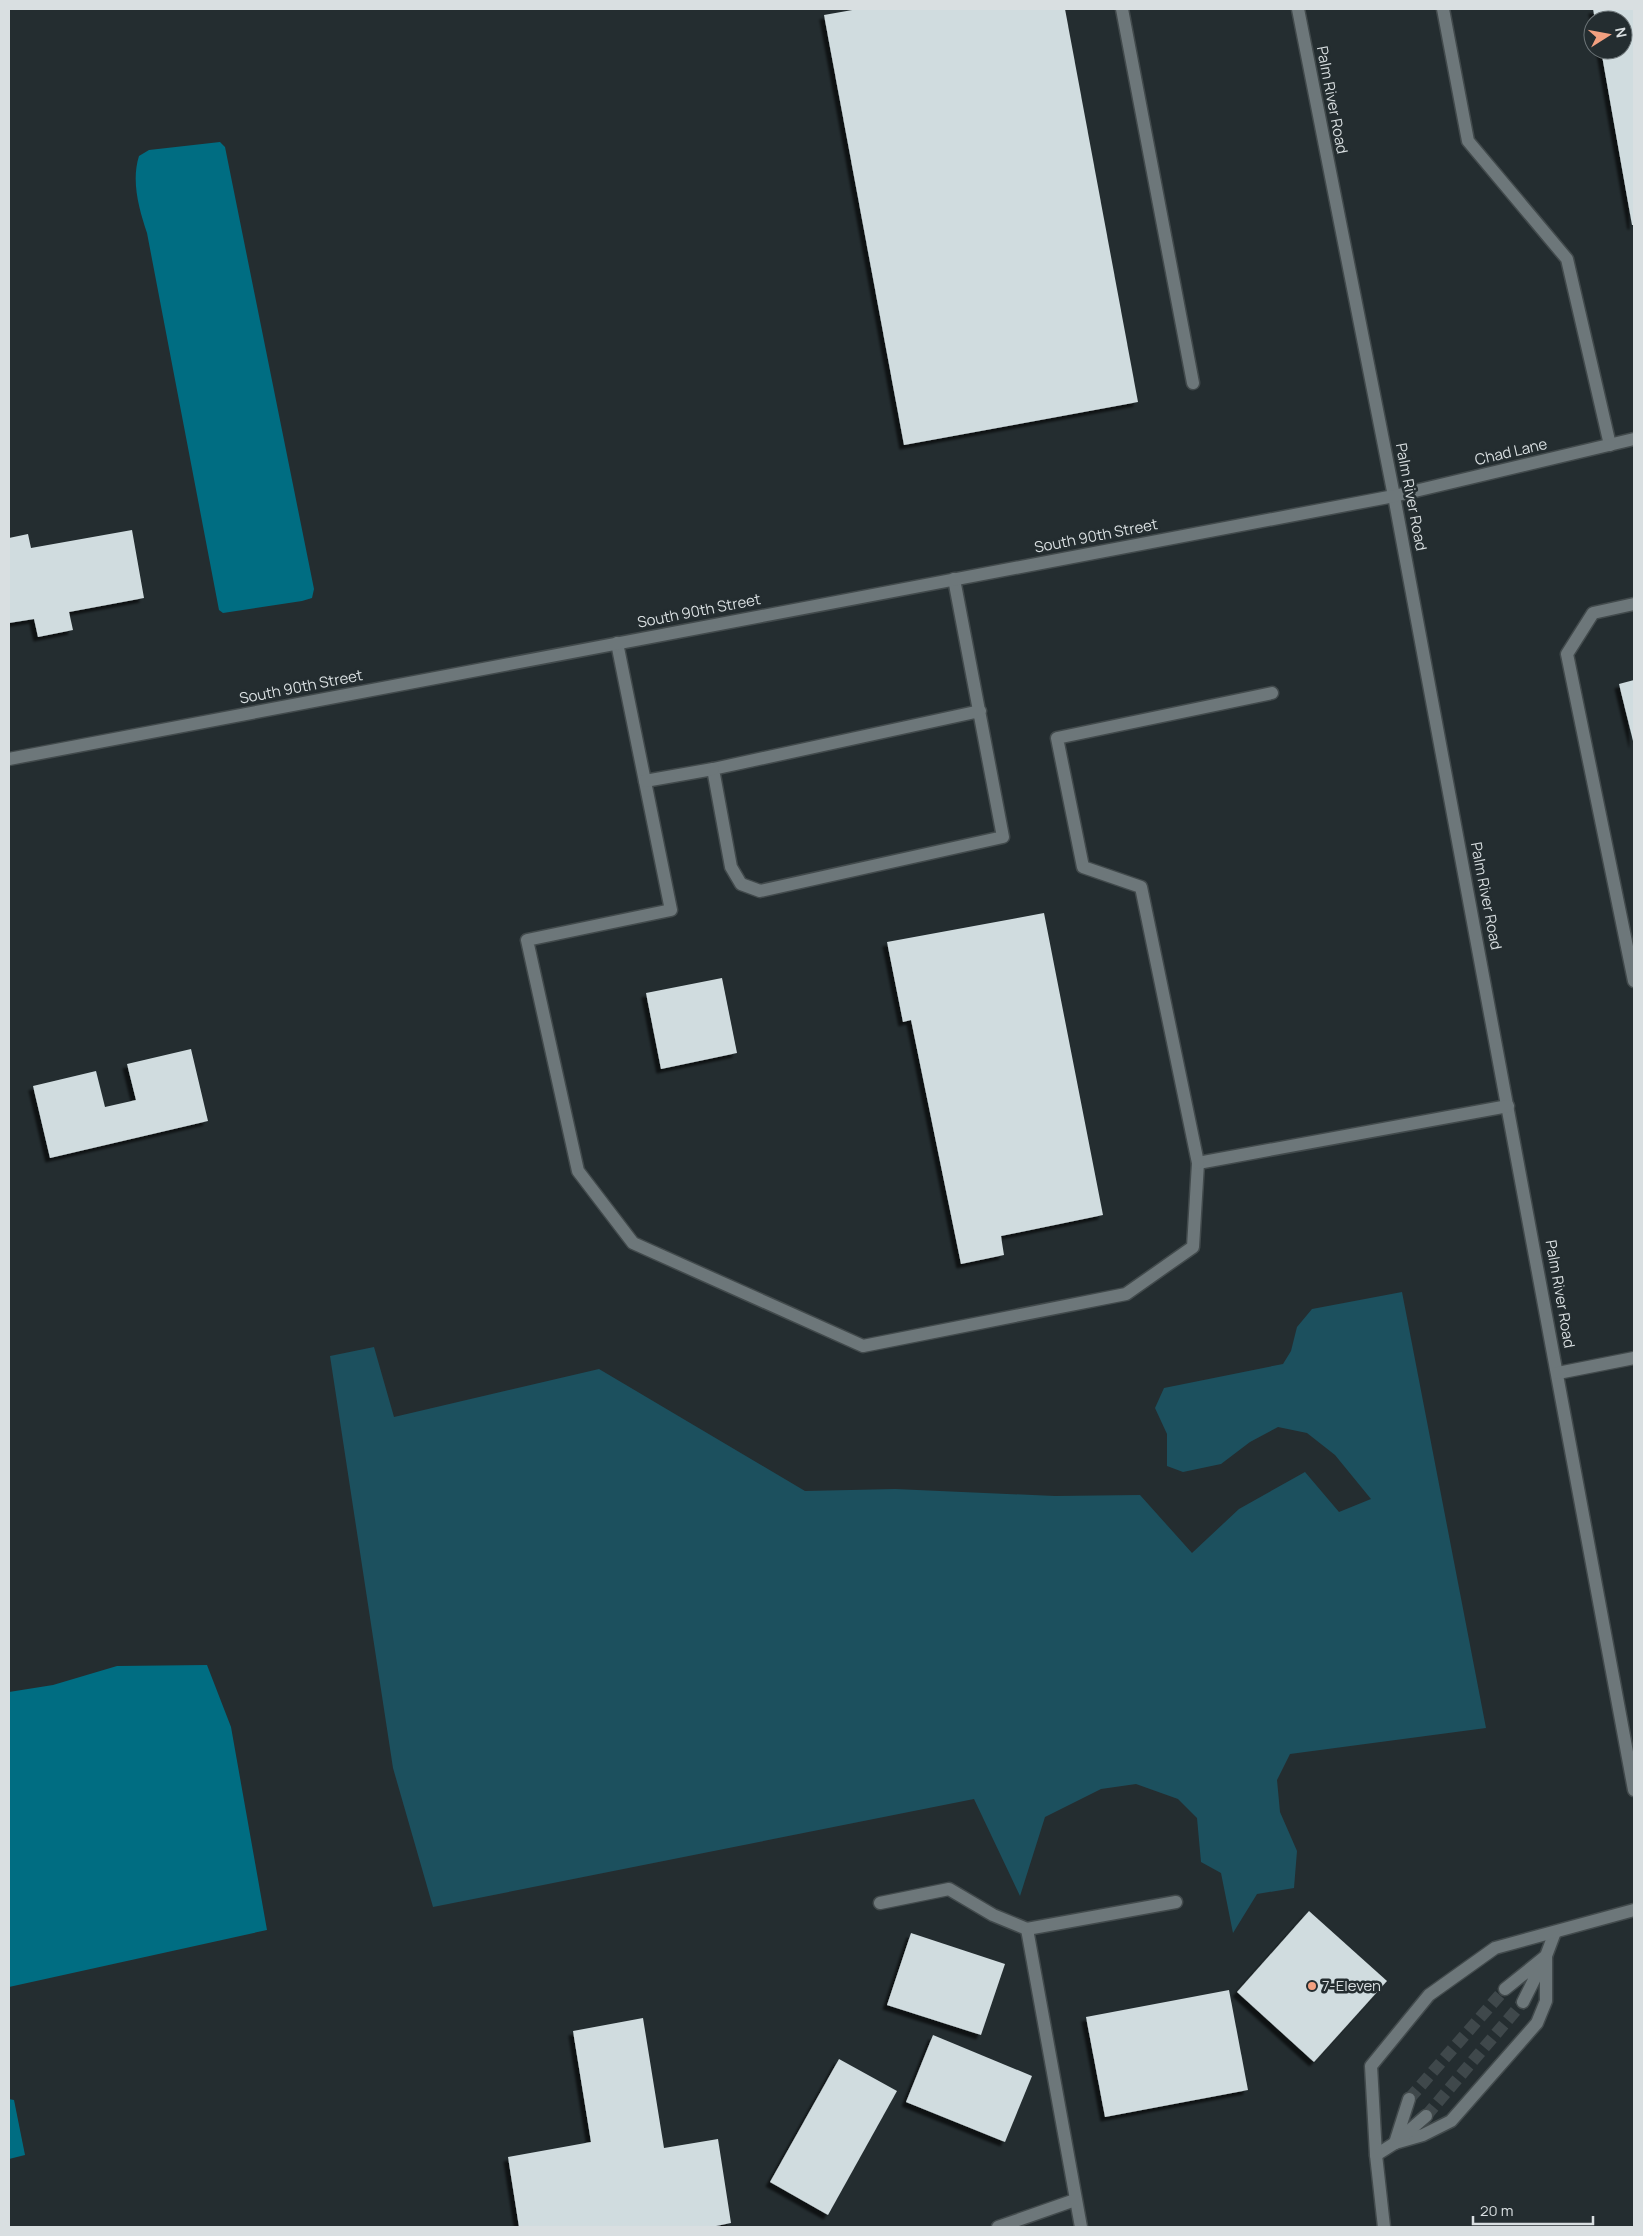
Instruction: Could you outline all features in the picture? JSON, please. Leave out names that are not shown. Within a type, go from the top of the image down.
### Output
[{"type":"street","points":[[1122,9],[1193,382]]},
{"type":"street","name":"Palm River Road","points":[[1298,9],[1394,496],[1634,1790]]},
{"type":"street","points":[[1442,9],[1468,141],[1567,259],[1610,445]]},
{"type":"street","name":"Chad Lane","points":[[1394,496],[1634,440]]},
{"type":"street","name":"South 90th Street","points":[[9,759],[1394,496]]},
{"type":"street","points":[[713,769],[731,868],[741,884],[760,891],[1003,837],[954,579]]},
{"type":"street","points":[[1634,604],[1593,613],[1567,654],[1634,981]]},
{"type":"street","points":[[617,643],[671,910],[527,940],[578,1171],[634,1242],[863,1346],[1126,1294],[1193,1247],[1198,1163],[1141,887],[1083,867],[1057,738],[1272,692]]},
{"type":"street","points":[[645,781],[713,769],[980,712]]},
{"type":"street","points":[[1198,1163],[1508,1106]]},
{"type":"street","points":[[1558,1373],[1634,1358]]},
{"type":"street","points":[[880,1902],[949,1889],[993,1916],[1027,1929],[1176,1902]]},
{"type":"street","points":[[1384,2227],[1376,2155],[1371,2066],[1429,1995],[1495,1948],[1634,1910]]},
{"type":"street","points":[[1027,1929],[1081,2227]]},
{"type":"street","points":[[1524,2002],[1546,1956],[1554,1932]]},
{"type":"street","points":[[1505,1988],[1546,1956]]},
{"type":"street","points":[[1395,2143],[1423,2135],[1451,2121],[1537,2023],[1546,2001],[1546,1956]]},
{"type":"street","points":[[1395,2143],[1409,2099]]},
{"type":"street","points":[[1376,2155],[1395,2143],[1426,2116]]},
{"type":"street","points":[[998,2227],[1075,2200]]},
{"type":"shaded area","points":[[220,142],[225,147],[314,589],[312,598],[302,601],[223,613],[219,610],[147,233],[139,205],[136,185],[139,156],[149,150]]},
{"type":"shaded area","points":[[1402,1292],[1486,1728],[1290,1754],[1277,1780],[1280,1812],[1297,1851],[1294,1888],[1257,1894],[1233,1933],[1221,1873],[1201,1862],[1197,1818],[1178,1799],[1136,1784],[1101,1789],[1045,1817],[1020,1896],[974,1799],[433,1907],[393,1768],[330,1356],[374,1347],[394,1417],[599,1369],[805,1491],[895,1489],[1055,1496],[1140,1495],[1192,1553],[1239,1509],[1305,1472],[1339,1512],[1371,1499],[1335,1455],[1307,1433],[1278,1427],[1250,1442],[1221,1464],[1183,1472],[1167,1466],[1167,1434],[1155,1408],[1164,1388],[1283,1364],[1291,1351],[1297,1327],[1312,1309]]},
{"type":"shaded area","points":[[207,1665],[231,1727],[267,1930],[9,1987],[9,1692],[53,1685],[117,1666]]},
{"type":"shaded area","points":[[9,2099],[14,2100],[25,2155],[9,2159]]},
{"type":"building","points":[[858,9],[1065,9],[1138,402],[904,445],[824,15]]},
{"type":"building","points":[[1634,9],[1634,225],[1632,225],[1603,60],[1633,60],[1633,10],[1593,10]]},
{"type":"building","points":[[132,530],[144,598],[69,612],[73,630],[38,637],[34,619],[9,623],[9,538],[28,534],[31,548]]},
{"type":"building","points":[[1634,680],[1634,745],[1619,684]]},
{"type":"building","points":[[1044,913],[1103,1215],[1001,1236],[1004,1255],[961,1264],[911,1020],[903,1022],[887,942]]},
{"type":"building","points":[[722,978],[737,1053],[661,1069],[646,993]]},
{"type":"building","points":[[191,1049],[208,1121],[50,1158],[33,1086],[96,1071],[105,1107],[136,1100],[127,1064]]},
{"type":"building","name":"7-Eleven","points":[[1309,1911],[1387,1981],[1314,2062],[1237,1992]]},
{"type":"building","points":[[911,1933],[1005,1964],[981,2035],[887,2005]]},
{"type":"building","points":[[1229,1990],[1248,2090],[1105,2117],[1086,2017]]},
{"type":"building","points":[[643,2018],[664,2148],[718,2139],[731,2223],[716,2227],[519,2227],[508,2157],[591,2142],[573,2031]]},
{"type":"building","points":[[933,2035],[1032,2076],[1005,2142],[906,2102]]},
{"type":"building","points":[[839,2059],[897,2091],[828,2215],[770,2182]]},
{"type":"tunnel","points":[[1409,2099],[1505,1989]]},
{"type":"tunnel","points":[[1426,2116],[1523,2002]]},
{"type":"place","name":"7-Eleven","points":[[1312,1986]]}]
